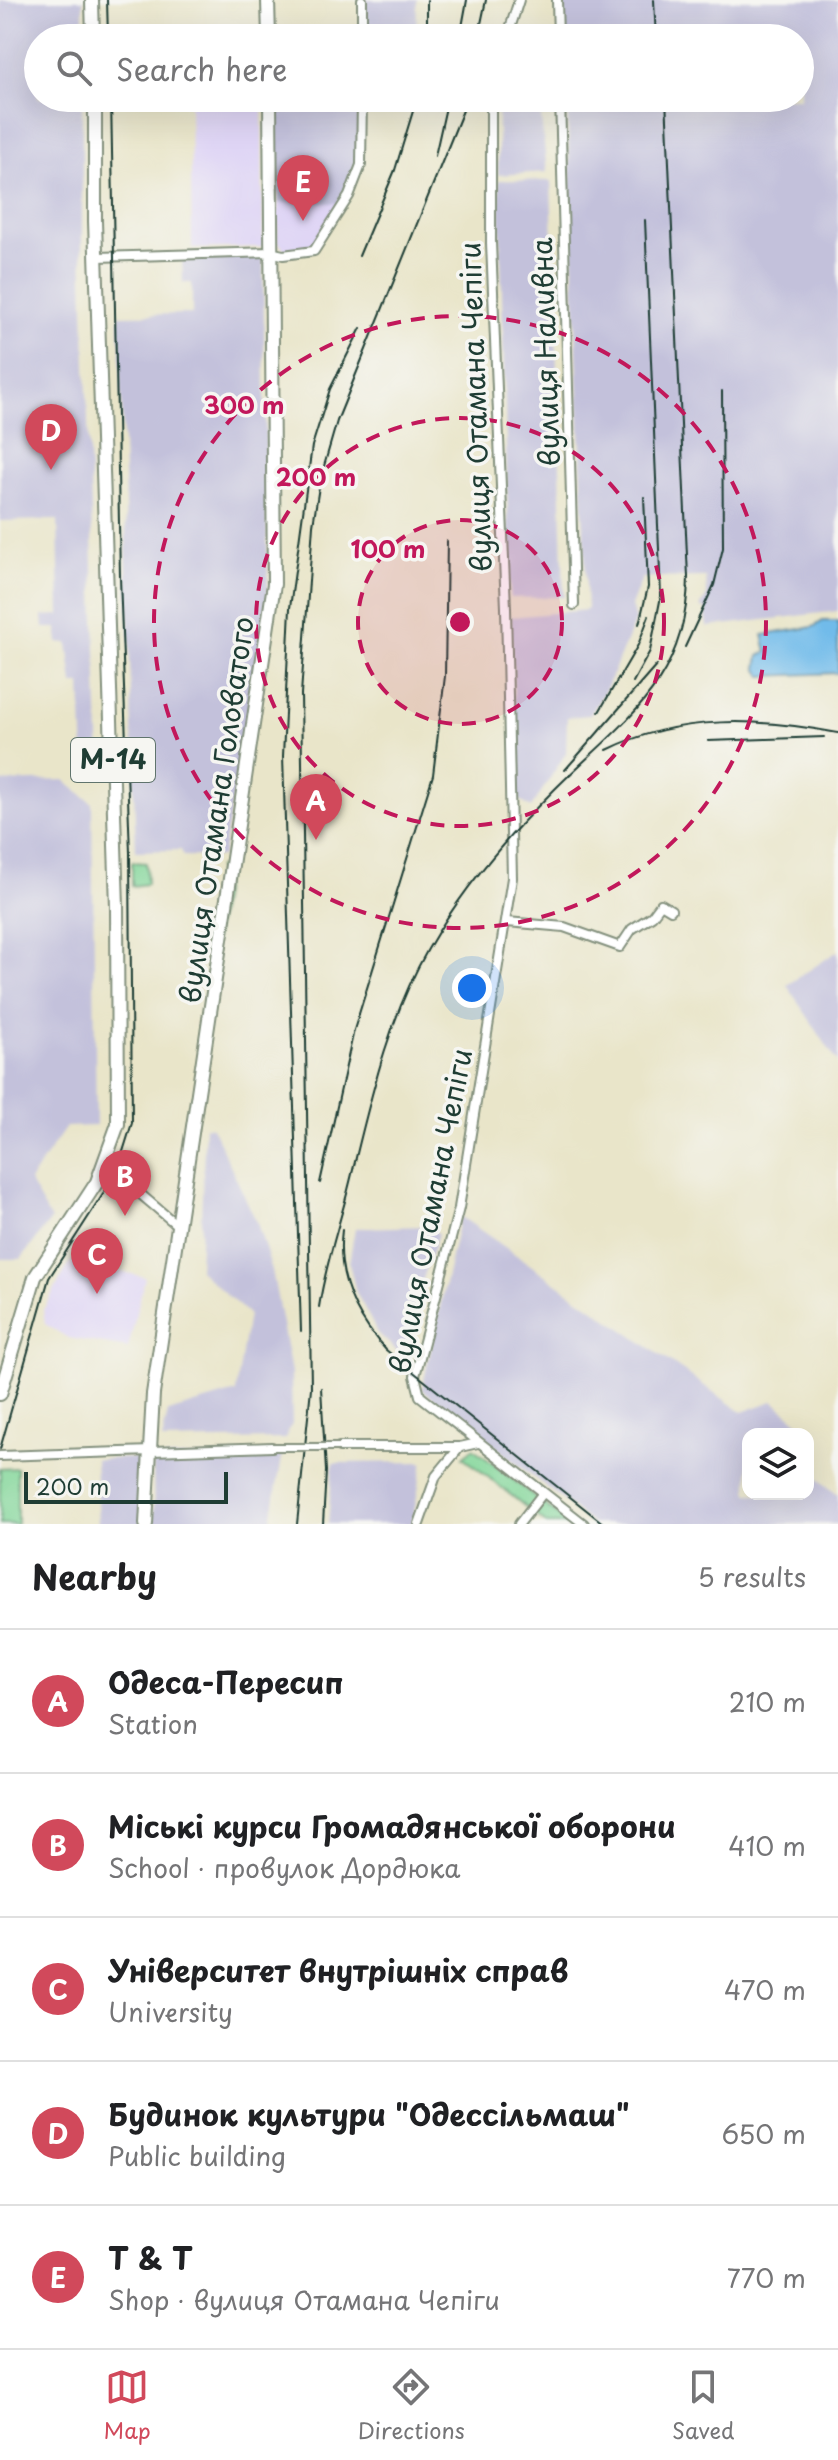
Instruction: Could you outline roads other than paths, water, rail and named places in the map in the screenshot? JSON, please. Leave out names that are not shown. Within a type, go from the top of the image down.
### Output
[{"type":"main road","points":[[92,0],[93,24]]},
{"type":"main road","points":[[268,0],[269,24]]},
{"type":"main road","name":"М-14","points":[[0,1394],[35,1277],[106,1165],[119,1109],[95,112]]},
{"type":"main road","name":"вулиця Отамана Головатого","points":[[146,1524],[147,1451],[274,584],[270,112]]},
{"type":"street","points":[[362,0],[362,24]]},
{"type":"street","points":[[511,24],[519,0]]},
{"type":"street","points":[[557,0],[558,24]]},
{"type":"street","points":[[97,257],[270,252],[283,255],[314,251],[349,196],[363,154],[362,112]]},
{"type":"street","name":"вулиця Отамана Чепіги","points":[[491,112],[491,243],[506,608],[512,878],[459,1208],[415,1376],[420,1396],[584,1524]]},
{"type":"street","name":"вулиця Наливна","points":[[560,112],[574,605]]},
{"type":"street","points":[[507,922],[564,927],[620,947],[632,929],[652,916],[661,904],[671,910]]},
{"type":"street","points":[[106,1165],[178,1226]]},
{"type":"street","points":[[0,1456],[272,1447],[460,1447],[478,1443]]},
{"type":"street","points":[[419,1524],[436,1476],[460,1447]]},
{"type":"street","points":[[519,1524],[543,1493]]},
{"type":"water","points":[[823,621],[838,621],[838,673],[762,676],[757,668],[759,656],[767,652],[763,635],[813,627]]},
{"type":"tram line","points":[[107,0],[108,24]]},
{"type":"tram line","points":[[0,1449],[49,1278],[116,1174],[132,1123],[130,853],[120,577],[111,112]]},
{"type":"railway","points":[[427,0],[427,24]]},
{"type":"railway","points":[[463,24],[467,0]]},
{"type":"railway","points":[[481,24],[486,0]]},
{"type":"railway","points":[[654,0],[655,24]]},
{"type":"railway","points":[[359,256],[395,170],[413,112]]},
{"type":"railway","points":[[435,156],[445,112]]},
{"type":"railway","points":[[297,1524],[311,1388],[301,694],[313,525],[320,480],[337,421],[462,112]]},
{"type":"railway","points":[[319,1307],[380,1067],[401,1006],[428,949],[454,907],[500,848],[645,700],[676,647],[685,615],[688,577],[667,112]]},
{"type":"railway","points":[[633,682],[650,651],[661,596],[645,220]]},
{"type":"railway","points":[[301,1331],[283,756],[290,608],[312,446],[330,389],[361,328]]},
{"type":"railway","points":[[685,647],[714,585],[723,548],[722,391]]},
{"type":"railway","points":[[639,624],[648,587],[644,497]]},
{"type":"railway","points":[[320,1183],[354,1030],[433,775],[445,676],[447,541]]},
{"type":"railway","points":[[599,712],[638,645],[649,616]]},
{"type":"railway","points":[[565,770],[657,665]]},
{"type":"railway","points":[[607,750],[663,730],[721,722],[780,724],[838,733]]},
{"type":"railway","points":[[708,741],[824,737]]},
{"type":"railway","points":[[342,1230],[342,1264],[350,1295],[365,1324],[386,1350],[604,1524]]},
{"type":"railway","points":[[321,1388],[326,1471],[323,1524]]},
{"type":"place","name":"T & T","points":[[303,221]]},
{"type":"place","name":"Будинок культури \"Одессільмаш\"","points":[[51,470]]},
{"type":"place","name":"Одеса-Пересип","points":[[316,840]]},
{"type":"place","name":"Міські курси Громадянської оборони","points":[[125,1216]]},
{"type":"place","name":"Університет внутрішніх справ","points":[[97,1294]]}]
